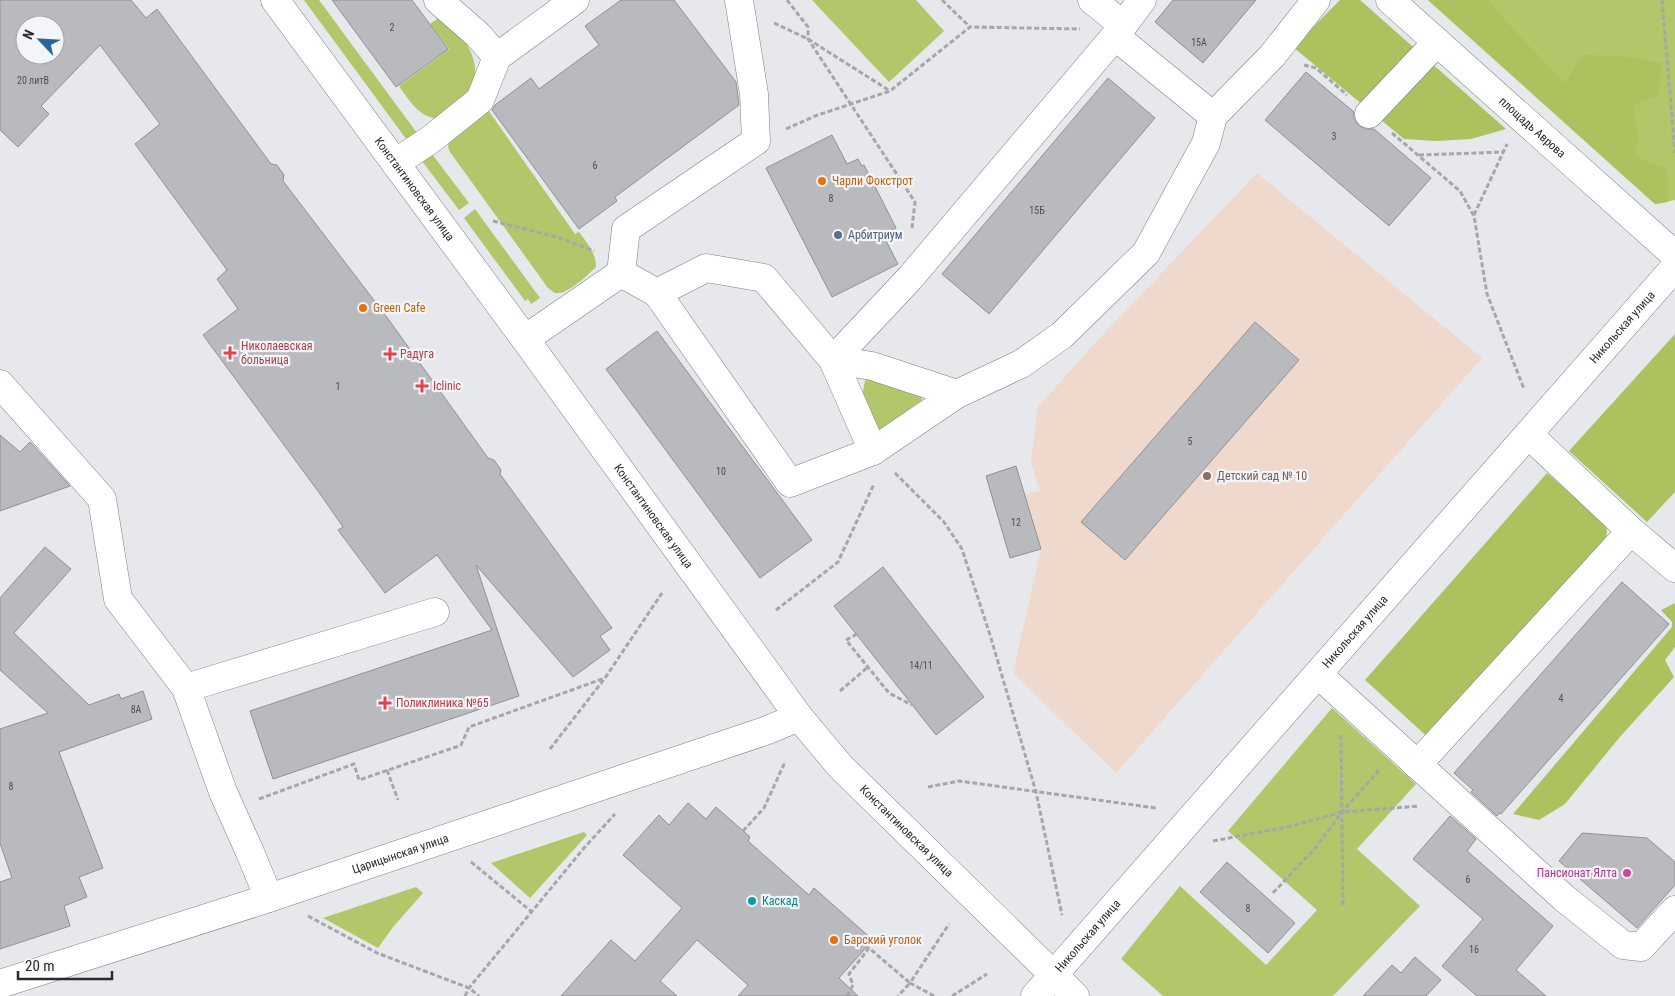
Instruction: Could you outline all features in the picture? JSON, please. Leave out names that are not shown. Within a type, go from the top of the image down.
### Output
[{"type":"street","name":"Константиновская улица","points":[[274,0],[525,339],[799,717],[840,766],[1075,996]]},
{"type":"street","points":[[438,0],[478,36],[497,57]]},
{"type":"street","points":[[395,163],[430,140],[480,100],[497,57],[574,0]]},
{"type":"street","points":[[1092,0],[1119,31],[1213,116]]},
{"type":"street","points":[[833,360],[910,278],[1119,31],[1142,0]]},
{"type":"street","points":[[621,273],[657,292],[790,483],[873,451],[957,394],[1021,364],[1062,335],[1146,253],[1206,143],[1213,116],[1272,56],[1316,0]]},
{"type":"street","name":"площадь Аврова","points":[[1390,0],[1675,255]]},
{"type":"street","points":[[525,339],[621,273],[626,229],[756,141],[754,94],[740,1]]},
{"type":"street","points":[[1369,114],[1436,42]]},
{"type":"street","name":"Никольская улица","points":[[1035,996],[1319,675],[1675,267]]},
{"type":"street","points":[[657,292],[706,268],[764,278],[833,360],[873,451]]},
{"type":"street","points":[[833,360],[872,366],[957,394]]},
{"type":"street","points":[[0,384],[102,499],[118,599],[186,688],[231,810],[269,898]]},
{"type":"street","points":[[1528,435],[1631,531],[1675,568]]},
{"type":"street","points":[[1408,757],[1631,531]]},
{"type":"street","points":[[186,688],[435,612]]},
{"type":"street","points":[[1319,675],[1564,898],[1623,946],[1642,947],[1675,910]]},
{"type":"street","name":"Царицынская улица","points":[[0,984],[269,898],[765,732],[799,717]]},
{"type":"path","points":[[787,0],[808,27],[808,39],[915,202],[912,231]]},
{"type":"path","points":[[942,0],[970,27]]},
{"type":"path","points":[[1662,0],[1675,153]]},
{"type":"path","points":[[740,1],[761,17],[808,39],[890,91]]},
{"type":"path","points":[[756,141],[815,116],[890,91],[970,27],[1119,31]]},
{"type":"path","points":[[1474,216],[1520,116]]},
{"type":"path","points":[[1418,155],[1504,152]]},
{"type":"path","points":[[1426,162],[1460,191],[1474,216],[1487,294],[1524,389]]},
{"type":"path","points":[[493,221],[526,228],[592,249],[621,273]]},
{"type":"path","points":[[776,610],[838,562],[880,470],[873,451]]},
{"type":"path","points":[[873,451],[944,522],[962,549],[992,638],[1036,792],[1062,915]]},
{"type":"path","points":[[550,749],[605,678],[662,593]]},
{"type":"path","points":[[857,634],[846,640],[889,693],[912,705]]},
{"type":"path","points":[[840,691],[868,667]]},
{"type":"path","points":[[231,810],[354,764],[359,780],[461,745],[469,727],[605,678]]},
{"type":"path","points":[[1341,694],[1343,907]]},
{"type":"path","points":[[1273,893],[1316,847],[1342,812],[1408,757]]},
{"type":"path","points":[[743,831],[764,808],[785,762]]},
{"type":"path","points":[[387,770],[398,800]]},
{"type":"path","points":[[928,787],[960,781],[1156,808]]},
{"type":"path","points":[[1213,841],[1287,827],[1342,812],[1460,804]]},
{"type":"path","points":[[465,996],[469,988],[584,848],[617,812]]},
{"type":"path","points":[[472,862],[532,912]]},
{"type":"path","points":[[307,916],[376,953],[469,988],[479,996]]},
{"type":"path","points":[[898,996],[910,983],[948,924]]},
{"type":"path","points":[[847,996],[853,985],[848,974],[868,948],[910,983],[934,996]]},
{"type":"path","points":[[952,996],[987,974]]},
{"type":"shaded area","name":"Детский сад № 10","points":[[1257,173],[1482,358],[1116,773],[1013,673],[1041,549],[1025,495],[1040,491],[1031,462],[1038,407],[1094,344]]},
{"type":"green space","points":[[304,0],[319,0],[417,133],[407,140]]},
{"type":"green space","points":[[812,0],[916,0],[944,31],[889,82]]},
{"type":"green space","points":[[1340,0],[1360,0],[1506,129],[1471,139],[1436,141],[1404,139],[1293,47]]},
{"type":"green space","points":[[1428,0],[1675,0],[1675,200],[1655,204]]},
{"type":"green space","points":[[1428,0],[1489,0],[1497,12],[1565,83],[1582,55],[1622,56],[1661,63],[1659,95],[1633,105],[1638,138],[1634,156],[1667,169],[1668,202],[1655,204]]},
{"type":"green space","points":[[441,16],[451,19],[468,45],[475,64],[475,74],[468,94],[437,119],[424,115],[419,111],[399,86],[449,49],[430,24]]},
{"type":"green space","points":[[488,110],[575,234],[579,232],[593,253],[596,267],[577,284],[565,291],[555,293],[548,288],[450,152],[449,142]]},
{"type":"green space","points":[[432,154],[469,203],[459,210],[422,161]]},
{"type":"green space","points":[[475,209],[540,298],[531,304],[528,299],[525,301],[464,218]]},
{"type":"green space","points":[[1675,334],[1675,492],[1647,522],[1569,451]]},
{"type":"green space","points":[[868,379],[921,395],[922,400],[879,430],[862,397],[865,381]]},
{"type":"green space","points":[[1547,473],[1607,525],[1606,546],[1432,741],[1365,680]]},
{"type":"green space","points":[[1675,603],[1675,647],[1665,660],[1674,677],[1619,738],[1565,804],[1539,820],[1513,814],[1672,627],[1672,622],[1661,610]]},
{"type":"green space","points":[[1332,708],[1416,784],[1357,849],[1420,906],[1333,996],[1163,996],[1121,959],[1180,886],[1266,965],[1317,910],[1228,831]]},
{"type":"green space","points":[[584,832],[587,835],[530,898],[491,863]]},
{"type":"green space","points":[[416,887],[423,893],[393,927],[378,948],[323,918]]},
{"type":"building","points":[[0,0],[131,0],[146,18],[157,9],[271,164],[277,165],[284,175],[283,181],[386,316],[488,458],[494,460],[501,470],[500,474],[612,628],[600,636],[610,650],[573,677],[476,565],[519,696],[273,779],[250,711],[492,630],[437,555],[385,593],[338,530],[343,527],[323,498],[203,335],[238,309],[217,279],[227,270],[135,144],[160,124],[100,45],[41,106],[49,114],[18,147],[0,130]]},
{"type":"building","points":[[332,0],[412,0],[448,49],[396,87]]},
{"type":"building","points":[[621,0],[674,0],[736,82],[739,105],[615,197],[617,201],[579,229],[492,110],[495,105],[531,78],[539,89],[599,45],[585,26]]},
{"type":"building","points":[[1173,0],[1256,0],[1203,63],[1155,22]]},
{"type":"building","points":[[1306,72],[1354,112],[1354,119],[1359,126],[1366,129],[1374,129],[1431,178],[1389,226],[1265,120]]},
{"type":"building","points":[[1108,78],[1155,118],[989,314],[942,274]]},
{"type":"building","points":[[832,135],[847,164],[858,159],[862,166],[864,165],[896,228],[883,235],[898,264],[832,297],[766,168]]},
{"type":"building","points":[[1255,322],[1299,360],[1125,560],[1081,522]]},
{"type":"building","points":[[657,331],[812,540],[760,578],[606,369]]},
{"type":"building","points":[[0,435],[20,452],[30,442],[70,486],[0,511]]},
{"type":"building","points":[[1016,466],[1041,549],[1010,558],[986,476]]},
{"type":"building","points":[[45,547],[71,569],[14,633],[89,705],[119,694],[121,699],[143,691],[152,719],[59,752],[103,868],[79,877],[87,897],[64,906],[70,926],[0,949],[0,882],[12,878],[0,843],[0,729],[48,713],[0,670],[0,598]]},
{"type":"building","points":[[883,567],[984,697],[936,735],[834,606]]},
{"type":"building","points":[[1622,582],[1669,624],[1501,814],[1499,813],[1497,816],[1454,773]]},
{"type":"building","name":"Каскад","points":[[688,803],[706,819],[716,807],[750,837],[748,841],[809,895],[814,888],[873,940],[839,978],[858,996],[738,996],[748,985],[697,940],[660,981],[677,996],[561,996],[611,940],[635,961],[682,908],[623,855],[659,815],[669,825]]},
{"type":"building","points":[[1450,816],[1476,839],[1467,851],[1553,926],[1516,970],[1546,996],[1477,996],[1442,966],[1483,919],[1413,859]]},
{"type":"building","points":[[1582,833],[1647,838],[1675,862],[1675,885],[1637,928],[1559,861]]},
{"type":"building","points":[[1227,862],[1295,923],[1268,953],[1200,892]]},
{"type":"building","points":[[1415,957],[1441,980],[1426,996],[1363,996],[1392,965],[1401,973]]},
{"type":"place","name":"Чарли Фокстрот","points":[[822,181]]},
{"type":"place","name":"Арбитриум","points":[[838,235]]},
{"type":"place","name":"Green Cafe","points":[[363,308]]},
{"type":"place","name":"Николаевская больница","points":[[230,353]]},
{"type":"place","name":"Радуга","points":[[390,354]]},
{"type":"place","name":"Iclinic","points":[[422,386]]},
{"type":"place","name":"Детский сад № 10","points":[[1207,476]]},
{"type":"place","name":"Поликлиника №65","points":[[385,703]]},
{"type":"place","name":"Пансионат Ялта","points":[[1627,873]]},
{"type":"place","name":"Каскад","points":[[752,901]]},
{"type":"place","name":"Барский уголок","points":[[834,940]]}]
